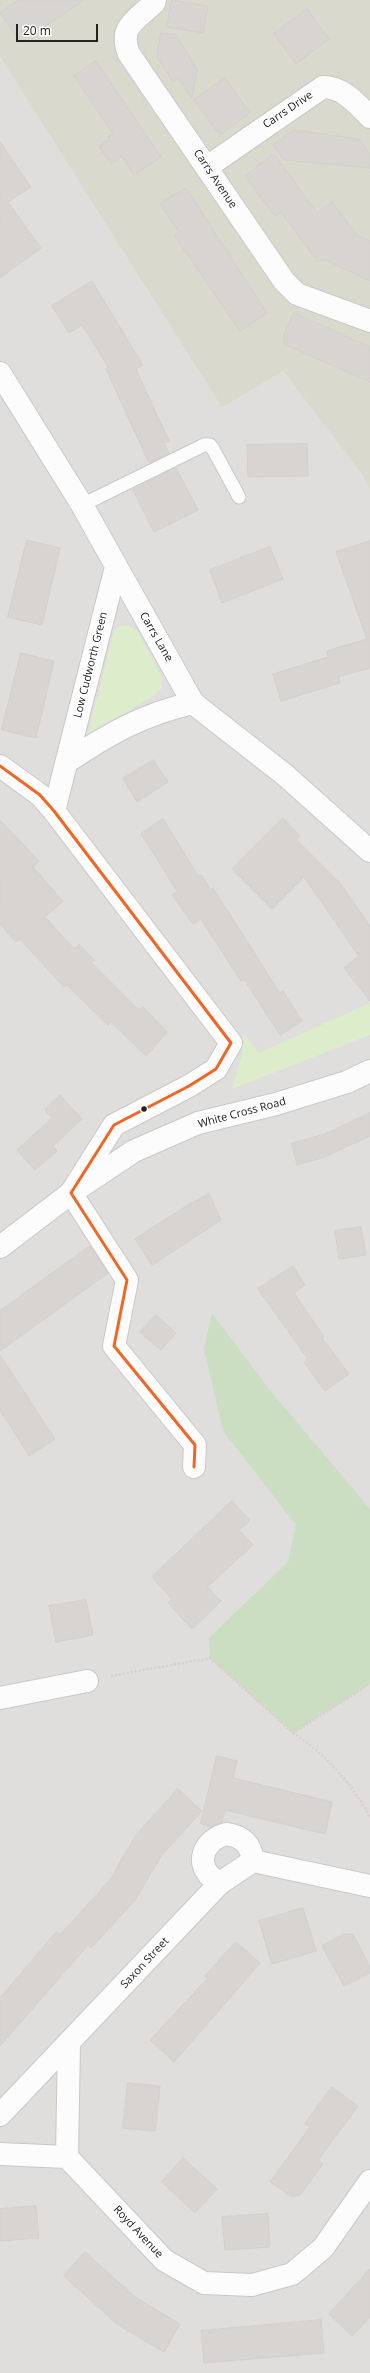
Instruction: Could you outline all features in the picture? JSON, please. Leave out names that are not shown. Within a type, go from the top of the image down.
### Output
[{"type":"street","name":"Carrs Avenue","points":[[155,0],[154,3],[127,29],[124,43],[129,54],[284,281],[297,294],[370,321]]},
{"type":"street","name":"Carrs Drive","points":[[207,167],[323,87],[333,87],[342,91],[370,117]]},
{"type":"street","name":"Carrs Lane","points":[[0,373],[82,505],[193,703],[285,775],[370,851]]},
{"type":"street","name":"Low Cudworth Green","points":[[54,811],[116,567]]},
{"type":"street","points":[[67,762],[92,744],[132,723],[163,710],[193,703]]},
{"type":"street","points":[[0,766],[40,795],[54,811],[231,1043],[216,1069],[189,1086],[114,1125],[71,1193],[127,1280],[114,1346],[196,1445],[194,1467]]},
{"type":"street","name":"White Cross Road","points":[[0,1247],[71,1193],[134,1151],[198,1123],[276,1104],[347,1082],[370,1070]]},
{"type":"street","points":[[0,1698],[87,1680]]},
{"type":"street","points":[[220,1883],[212,1879],[203,1865],[205,1848],[211,1841],[226,1834],[242,1839],[252,1852],[253,1861],[370,1886]]},
{"type":"street","name":"Saxon Street","points":[[0,2115],[220,1883],[253,1861]]},
{"type":"street","points":[[0,2154],[67,2157],[70,2042]]},
{"type":"street","name":"Royd Avenue","points":[[67,2157],[164,2260],[204,2283],[252,2285],[292,2274],[323,2248],[370,2181]]},
{"type":"lane","points":[[82,505],[204,445],[210,445],[213,449],[239,497]]},
{"type":"path","points":[[87,1680],[210,1658],[293,1732],[319,1752],[361,1800],[370,1818]]},
{"type":"path","points":[[293,1732],[370,1684]]},
{"type":"shaded area","points":[[0,0],[370,0],[370,490],[363,476],[283,371],[222,408],[0,57]]},
{"type":"shaded area","points":[[0,57],[222,408],[283,371],[363,476],[370,490],[370,2373],[0,2373]]},
{"type":"green space","points":[[123,625],[130,626],[137,630],[162,677],[162,688],[156,694],[87,737],[112,638],[115,629]]},
{"type":"green space","points":[[370,1003],[370,1035],[232,1089],[242,1054],[243,1033],[259,1053]]},
{"type":"green space","points":[[212,1313],[269,1389],[370,1509],[370,1684],[293,1733],[210,1658],[209,1638],[288,1562],[296,1525],[223,1431],[204,1349]]},
{"type":"building","points":[[19,0],[84,0],[21,43],[0,13]]},
{"type":"building","points":[[172,0],[208,6],[203,33],[167,27]]},
{"type":"building","points":[[307,9],[329,39],[296,64],[274,34]]},
{"type":"building","points":[[161,33],[176,35],[197,69],[192,98],[178,78],[173,82],[157,57]]},
{"type":"building","points":[[96,61],[161,157],[134,175],[122,156],[111,164],[99,146],[110,139],[108,137],[113,134],[74,76]]},
{"type":"building","points":[[225,78],[250,113],[220,135],[194,100]]},
{"type":"building","points":[[294,130],[359,139],[370,154],[370,168],[284,160],[273,145]]},
{"type":"building","points":[[0,142],[31,187],[8,202],[41,248],[0,278]]},
{"type":"building","points":[[274,154],[317,213],[332,202],[356,234],[370,241],[370,281],[323,259],[318,262],[281,212],[275,216],[245,176]]},
{"type":"building","points":[[186,188],[267,313],[240,331],[174,235],[179,232],[160,204]]},
{"type":"building","points":[[92,281],[143,365],[136,369],[169,441],[164,443],[169,453],[149,463],[106,369],[108,367],[82,325],[69,333],[52,306]]},
{"type":"building","points":[[294,313],[370,347],[370,382],[284,344],[284,335]]},
{"type":"building","points":[[307,444],[308,476],[248,477],[247,445]]},
{"type":"building","points":[[176,468],[198,510],[154,532],[133,490]]},
{"type":"building","points":[[27,540],[60,548],[42,625],[8,617]]},
{"type":"building","points":[[370,541],[370,668],[338,677],[340,683],[281,701],[273,674],[328,657],[327,651],[367,639],[336,552]]},
{"type":"building","points":[[270,547],[283,579],[222,603],[210,570]]},
{"type":"building","points":[[21,653],[54,661],[36,738],[2,730]]},
{"type":"building","points":[[153,760],[168,782],[137,802],[123,779]]},
{"type":"building","points":[[283,818],[300,836],[296,839],[341,884],[370,926],[370,1001],[344,968],[359,956],[304,877],[272,909],[232,869]]},
{"type":"building","points":[[163,819],[199,877],[201,875],[211,890],[213,888],[280,993],[283,991],[302,1021],[280,1035],[244,979],[241,981],[201,919],[193,924],[172,895],[177,891],[141,834]]},
{"type":"building","points":[[0,820],[39,861],[33,867],[63,901],[45,917],[74,949],[79,944],[94,960],[91,962],[139,1010],[143,1007],[167,1032],[146,1056],[111,1022],[108,1025],[67,985],[64,987],[20,939],[16,942],[0,924]]},
{"type":"building","points":[[60,1095],[82,1119],[53,1146],[57,1151],[35,1170],[17,1150],[52,1118],[45,1110]]},
{"type":"building","points":[[370,1113],[370,1136],[322,1158],[297,1165],[292,1143],[325,1134]]},
{"type":"building","points":[[209,1194],[221,1220],[152,1265],[135,1239],[191,1203]]},
{"type":"building","points":[[361,1227],[366,1255],[339,1259],[335,1231]]},
{"type":"building","points":[[90,1246],[108,1273],[0,1351],[0,1311]]},
{"type":"building","points":[[293,1266],[305,1285],[294,1293],[324,1337],[322,1338],[349,1374],[325,1391],[304,1362],[308,1359],[258,1289]]},
{"type":"building","points":[[156,1315],[176,1333],[161,1350],[140,1332]]},
{"type":"building","points":[[0,1355],[55,1439],[29,1456],[0,1410]]},
{"type":"building","points":[[232,1501],[250,1521],[239,1530],[253,1545],[207,1587],[221,1601],[192,1629],[168,1603],[172,1599],[152,1577]]},
{"type":"building","points":[[86,1600],[93,1635],[56,1642],[49,1606]]},
{"type":"building","points":[[217,1756],[237,1761],[233,1778],[332,1802],[325,1834],[225,1810],[222,1822],[211,1827],[201,1824]]},
{"type":"building","points":[[178,1789],[202,1811],[161,1856],[135,1900],[91,1948],[88,1945],[0,2046],[0,1998],[56,1932],[60,1935],[110,1880],[136,1835]]},
{"type":"building","points":[[303,1908],[316,1951],[272,1964],[259,1921]]},
{"type":"building","points":[[344,1934],[353,1934],[370,1967],[370,1973],[344,1986],[322,1946]]},
{"type":"building","points":[[236,1942],[260,1963],[174,2062],[150,2040],[208,1978],[205,1976]]},
{"type":"building","points":[[128,2083],[160,2086],[155,2131],[123,2128]]},
{"type":"building","points":[[332,2087],[358,2106],[318,2160],[323,2164],[299,2196],[290,2196],[270,2182],[310,2127],[305,2124]]},
{"type":"building","points":[[183,2158],[217,2189],[195,2213],[162,2182]]},
{"type":"building","points":[[36,2206],[39,2238],[0,2241],[0,2209]]},
{"type":"building","points":[[268,2214],[270,2247],[225,2250],[222,2217]]},
{"type":"building","points":[[85,2252],[135,2297],[180,2324],[164,2352],[117,2324],[64,2276]]},
{"type":"building","points":[[370,2269],[370,2317],[352,2336],[329,2314]]},
{"type":"building","points":[[321,2320],[324,2353],[204,2363],[201,2331]]},
{"type":"transit line","points":[[0,766],[40,795],[54,811],[231,1043],[216,1069],[189,1086],[114,1125],[71,1193],[127,1280],[114,1346],[195,1445],[194,1467]]}]
